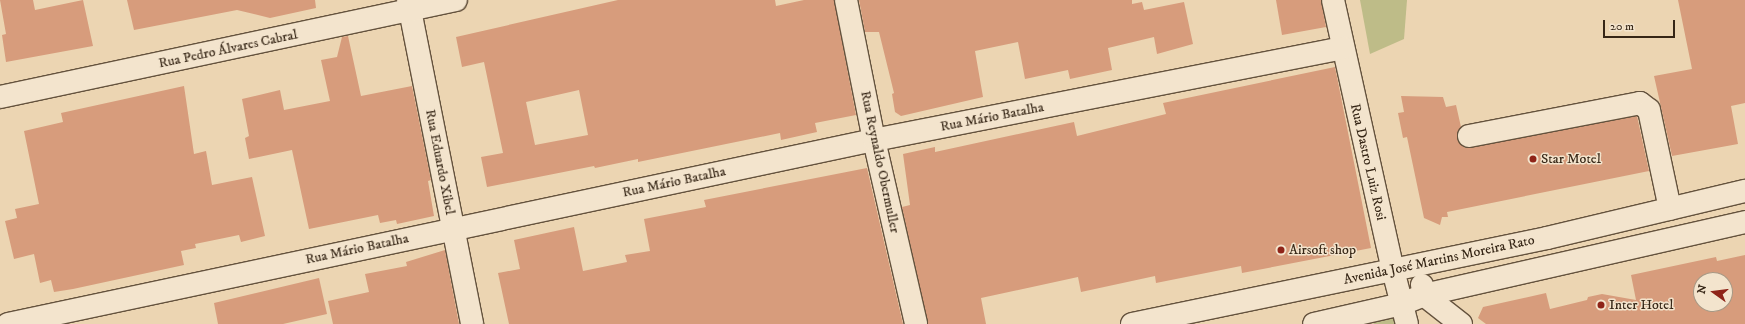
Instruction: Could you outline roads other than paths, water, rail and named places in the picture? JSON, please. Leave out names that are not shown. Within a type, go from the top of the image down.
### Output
[{"type":"street","name":"Rua Pedro Álvares Cabral","points":[[0,97],[409,5],[456,0]]},
{"type":"street","name":"Rua Reynaldo Obermuller","points":[[846,0],[874,140],[916,324]]},
{"type":"street","name":"Rua Dastro Luiz Rosi","points":[[1333,0],[1392,270],[1405,314]]},
{"type":"street","name":"Rua Eduardo Xibel","points":[[409,5],[472,324]]},
{"type":"street","name":"Rua Mário Batalha","points":[[8,324],[874,140],[1343,48]]},
{"type":"street","points":[[1469,136],[1640,103],[1649,110],[1670,209]]},
{"type":"street","name":"Avenida José Martins Moreira Rato","points":[[1132,324],[1392,270],[1745,191]]},
{"type":"street","name":"Avenida José Martins Moreira Rato","points":[[1314,324],[1405,314],[1424,295],[1745,222]]},
{"type":"street","points":[[1447,258],[1428,271],[1422,284],[1424,295],[1461,324]]},
{"type":"place","name":"Star Motel","points":[[1533,159]]},
{"type":"place","name":"Airsoft shop","points":[[1281,250]]},
{"type":"place","name":"Inter Hotel","points":[[1601,305]]}]
